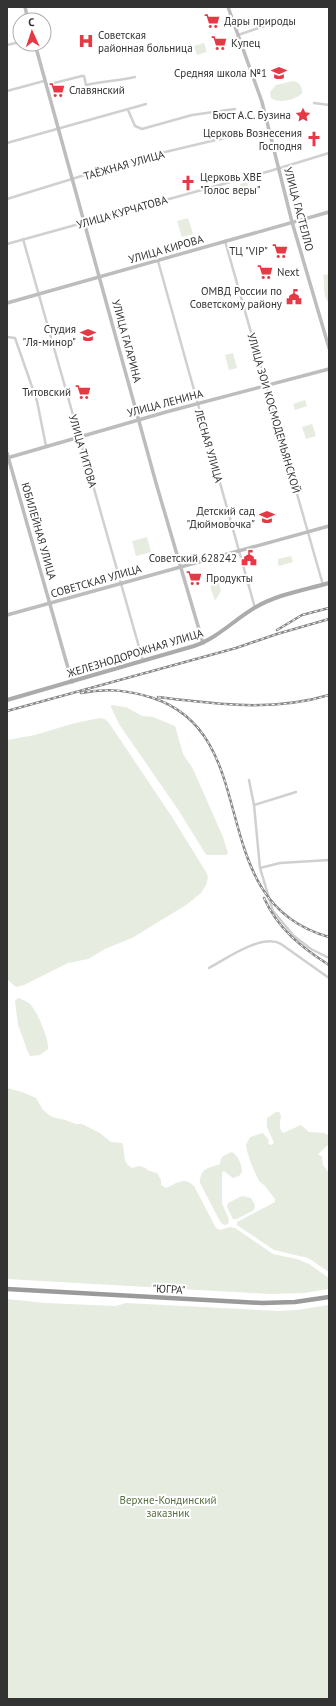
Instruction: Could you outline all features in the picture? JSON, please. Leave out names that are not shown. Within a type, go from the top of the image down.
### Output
[{"type":"highway","name":"\"ЮГРА\"","points":[[7,1289],[262,1303],[295,1302],[329,1297]]},
{"type":"main road","name":"ЖЕЛЕЗНОДОРОЖНАЯ УЛИЦА","points":[[7,700],[143,662],[203,643],[222,632],[255,608],[276,598],[329,583]]},
{"type":"street","name":"УЛИЦА ГАСТЕЛЛО","points":[[228,7],[264,107],[292,222],[329,348]]},
{"type":"street","points":[[238,35],[288,18]]},
{"type":"street","name":"УЛИЦА ГАГАРИНА","points":[[37,52],[57,129],[203,643]]},
{"type":"street","points":[[7,91],[82,76],[84,76],[86,85],[104,81],[114,82],[135,77]]},
{"type":"street","points":[[314,103],[329,105]]},
{"type":"street","points":[[7,143],[146,104]]},
{"type":"street","points":[[128,110],[135,126],[142,129],[186,116],[235,109]]},
{"type":"street","name":"ТАЁЖНАЯ УЛИЦА","points":[[7,199],[140,158],[241,134]]},
{"type":"street","name":"УЛИЦА КУРЧАТОВА","points":[[7,244],[278,169],[329,153]]},
{"type":"street","name":"УЛИЦА КИРОВА","points":[[7,303],[329,212]]},
{"type":"street","name":"УЛИЦА ТИТОВА","points":[[23,239],[143,662]]},
{"type":"street","name":"УЛИЦА ЗОИ КОСМОДЕМЬЯНСКОЙ","points":[[225,241],[323,585]]},
{"type":"street","name":"ЛЕСНАЯ УЛИЦА","points":[[158,260],[255,608]]},
{"type":"street","points":[[7,337],[13,337],[17,345],[37,401],[46,446]]},
{"type":"street","name":"УЛИЦА ЛЕНИНА","points":[[7,456],[329,369]]},
{"type":"street","name":"ЮБИЛЕЙНАЯ УЛИЦА","points":[[7,456],[72,682]]},
{"type":"street","name":"СОВЕТСКАЯ УЛИЦА","points":[[7,616],[180,566],[329,526]]},
{"type":"street","points":[[249,780],[254,805],[260,868],[272,908],[294,936],[304,944],[329,958]]},
{"type":"street","points":[[254,805],[296,792]]},
{"type":"street","points":[[260,868],[280,863],[329,860]]},
{"type":"street","points":[[210,968],[249,947],[260,943],[276,942],[329,978]]},
{"type":"green space","points":[[204,43],[207,52],[197,55],[194,46]]},
{"type":"green space","points":[[293,81],[297,82],[301,87],[302,93],[296,98],[278,101],[271,98],[270,92],[276,85]]},
{"type":"green space","points":[[247,182],[251,195],[244,197],[240,184]]},
{"type":"green space","points":[[188,218],[193,234],[182,237],[177,221]]},
{"type":"green space","points":[[329,274],[329,303],[324,293],[323,275]]},
{"type":"green space","points":[[233,353],[237,368],[229,370],[225,355]]},
{"type":"green space","points":[[305,400],[307,406],[295,410],[293,404]]},
{"type":"green space","points":[[312,424],[316,436],[306,439],[302,427]]},
{"type":"green space","points":[[147,537],[151,552],[136,556],[132,541]]},
{"type":"green space","points":[[291,556],[293,562],[278,565],[278,559]]},
{"type":"green space","points":[[219,583],[221,591],[215,601],[210,586]]},
{"type":"green space","points":[[111,705],[126,707],[142,716],[153,717],[175,726],[183,754],[193,769],[223,837],[228,853],[226,855],[207,855],[205,853],[179,811],[119,724]]},
{"type":"green space","points":[[100,718],[105,719],[109,723],[172,817],[206,872],[208,877],[206,885],[201,893],[186,905],[132,938],[105,949],[88,959],[68,963],[24,985],[16,987],[7,979],[7,740],[35,735],[75,723]]},
{"type":"green space","points":[[18,998],[30,1004],[42,1025],[47,1039],[48,1049],[40,1055],[30,1056],[28,1052],[18,1025],[15,1001]]},
{"type":"green space","points":[[7,1088],[36,1098],[43,1110],[52,1117],[76,1124],[82,1124],[100,1133],[111,1142],[122,1143],[126,1163],[132,1168],[139,1166],[157,1173],[161,1180],[161,1185],[166,1188],[181,1181],[191,1183],[216,1228],[220,1230],[230,1227],[235,1228],[273,1254],[297,1259],[309,1264],[329,1278],[329,1289],[304,1293],[270,1294],[7,1279]]},
{"type":"green space","points":[[276,1112],[279,1112],[281,1116],[280,1127],[283,1133],[301,1125],[309,1132],[325,1133],[329,1136],[329,1144],[318,1154],[322,1157],[323,1165],[329,1173],[329,1272],[308,1258],[274,1250],[237,1225],[237,1222],[275,1202],[275,1199],[259,1181],[252,1166],[246,1145],[250,1137],[263,1133],[269,1140],[268,1144],[271,1145],[274,1143],[267,1127],[267,1118]]},
{"type":"green space","points":[[232,1152],[239,1160],[242,1172],[239,1176],[233,1178],[224,1171],[222,1172],[222,1203],[229,1220],[228,1224],[225,1225],[221,1223],[200,1183],[200,1178],[206,1169],[220,1164],[222,1157]]},
{"type":"green space","points":[[242,1196],[251,1198],[255,1205],[254,1210],[237,1219],[233,1219],[227,1207],[228,1203]]},
{"type":"green space","name":"Верхне-Кондинский заказник","points":[[7,1299],[45,1303],[116,1306],[126,1303],[278,1311],[297,1310],[329,1305],[329,1699],[7,1699]]},
{"type":"railway","points":[[277,630],[302,615],[329,608]]},
{"type":"railway","points":[[7,711],[236,648],[329,619]]},
{"type":"railway","points":[[81,693],[109,690],[135,693],[153,698],[188,718],[210,746],[225,781],[247,856],[263,890],[289,918],[329,937]]},
{"type":"railway","points":[[158,697],[222,704],[265,705],[308,700],[329,695]]},
{"type":"railway","points":[[264,898],[283,928],[300,944],[329,965]]},
{"type":"place","name":"Дары природы","points":[[212,21]]},
{"type":"place","name":"Советская районная больница","points":[[86,41]]},
{"type":"place","name":"Купец","points":[[219,43]]},
{"type":"place","name":"Средняя школа №1","points":[[279,73]]},
{"type":"place","name":"Славянский","points":[[57,90]]},
{"type":"place","name":"Бюст А.С. Бузина","points":[[303,115]]},
{"type":"place","name":"Церковь Вознесения Господня","points":[[314,139]]},
{"type":"place","name":"Церковь ХВЕ \"Голос веры\"","points":[[188,183]]},
{"type":"place","name":"ТЦ \"VIP\"","points":[[280,251]]},
{"type":"place","name":"Next","points":[[265,272]]},
{"type":"place","name":"ОМВД России по Советскому району","points":[[294,297]]},
{"type":"place","name":"Студия \"Ля-минор\"","points":[[88,335]]},
{"type":"place","name":"Титовский","points":[[83,392]]},
{"type":"place","name":"Детский сад \"Дюймовочка\"","points":[[267,517]]},
{"type":"place","name":"Советский 628242","points":[[249,558]]},
{"type":"place","name":"Продукты","points":[[194,578]]}]
